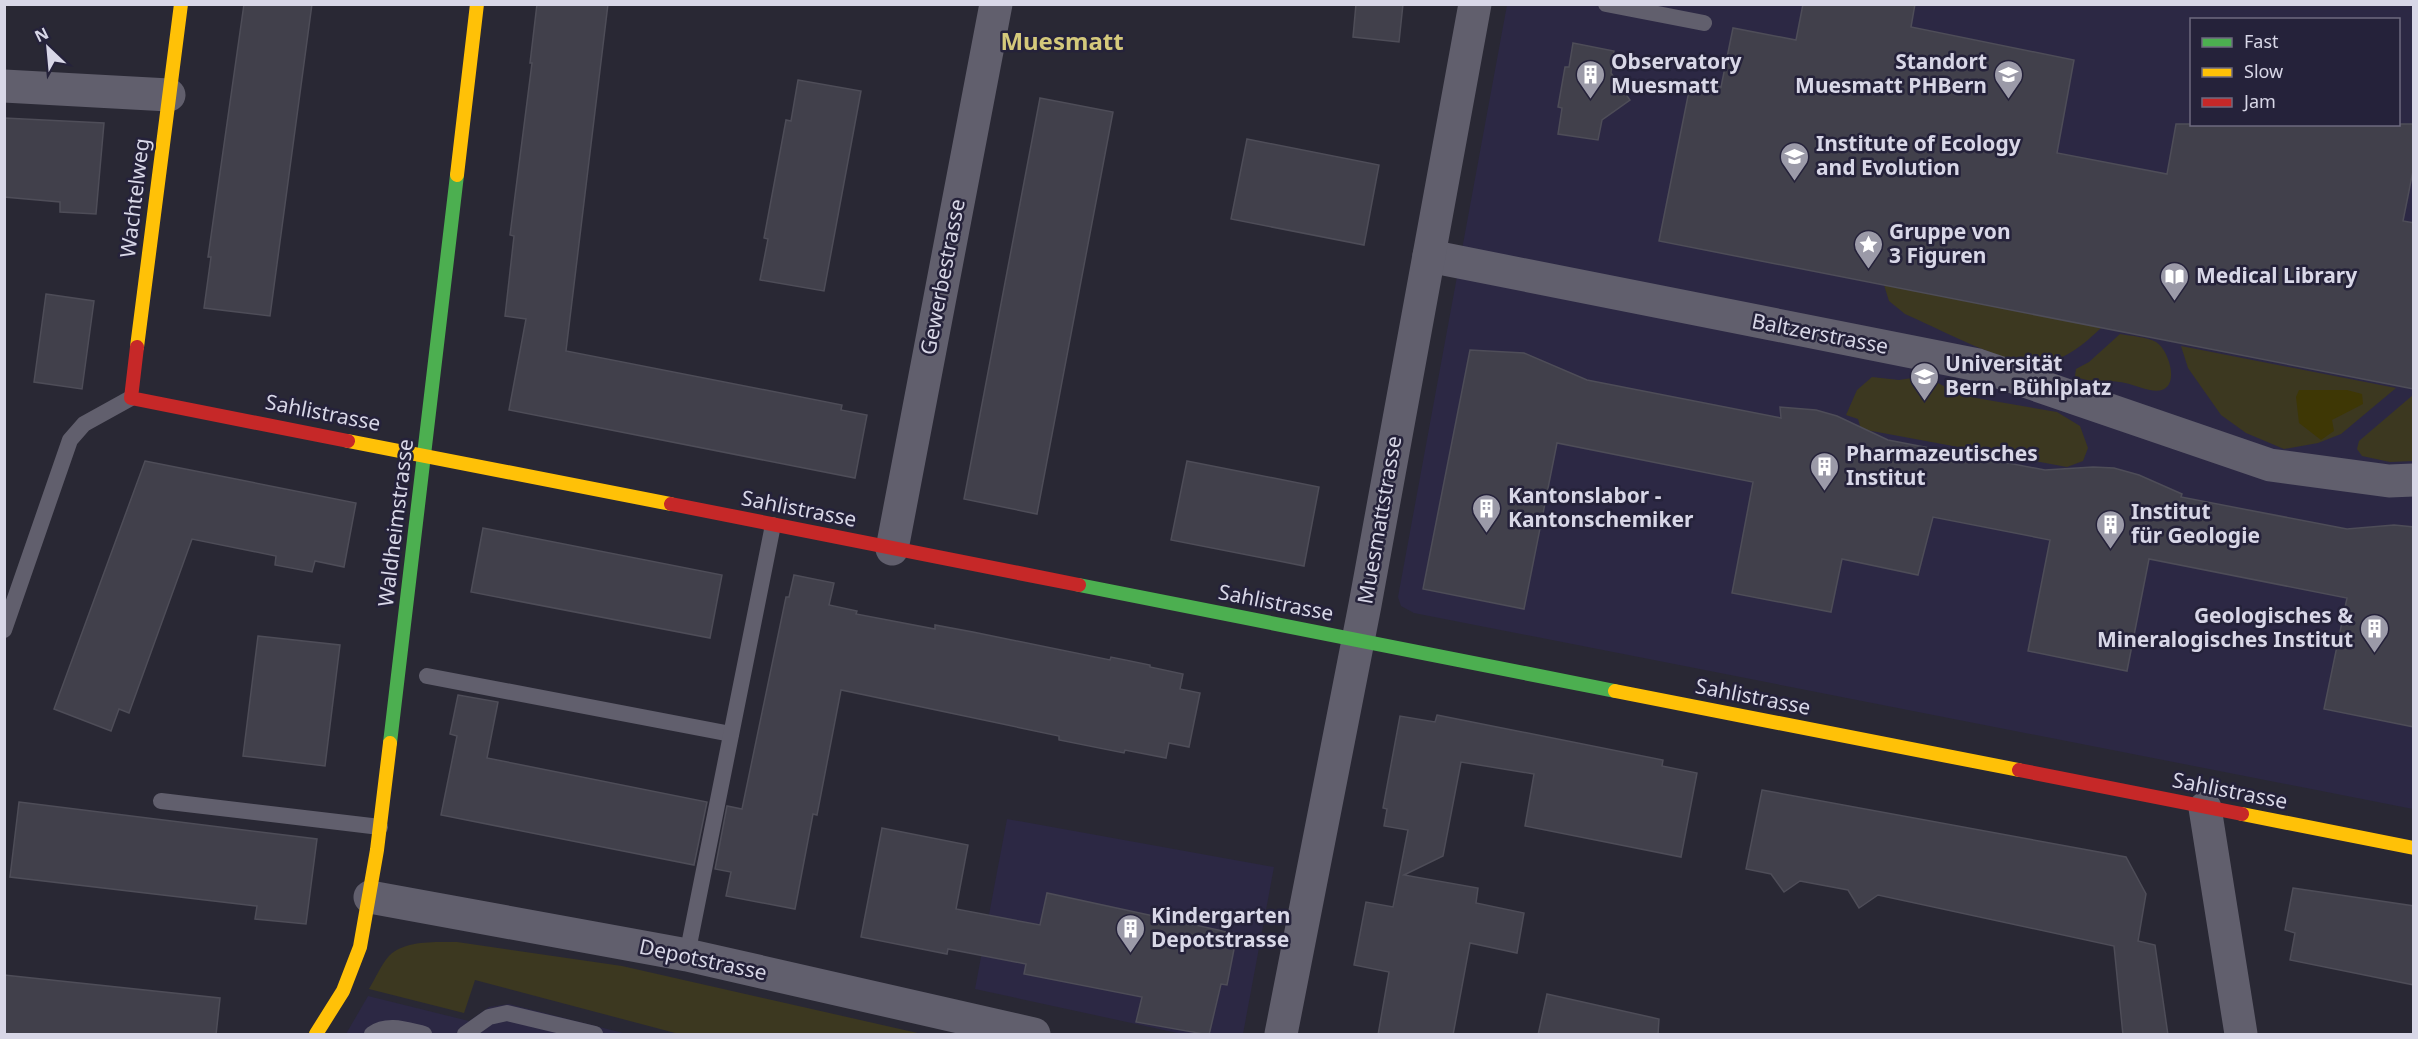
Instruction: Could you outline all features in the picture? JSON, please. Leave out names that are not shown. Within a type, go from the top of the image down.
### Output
[{"type":"street","name":"Wachtelweg","points":[[131,398],[181,4]]},
{"type":"street","name":"Waldheimstrasse","points":[[316,1035],[343,991],[360,947],[370,897],[426,455],[477,4]]},
{"type":"street","name":"Gewerbestrasse","points":[[892,549],[996,4]]},
{"type":"street","name":"Muesmattstrasse","points":[[1281,1035],[1358,640],[1475,4]]},
{"type":"street","points":[[4,86],[169,95]]},
{"type":"street","name":"Baltzerstrasse","points":[[1428,256],[1978,366],[2270,465],[2388,481],[2414,480]]},
{"type":"street","name":"Sahlistrasse","points":[[131,398],[2414,848]]},
{"type":"street","points":[[2205,808],[2241,1035]]},
{"type":"street","name":"Depotstrasse","points":[[370,897],[687,956],[1034,1035]]},
{"type":"lane","points":[[1606,4],[1704,23]]},
{"type":"lane","points":[[4,630],[70,440],[84,424],[131,398]]},
{"type":"lane","points":[[687,956],[773,525]]},
{"type":"lane","points":[[427,676],[731,734]]},
{"type":"lane","points":[[161,801],[380,827]]},
{"type":"lane","points":[[465,1035],[489,1017],[507,1013],[595,1035]]},
{"type":"lane","points":[[372,1035],[381,1029],[393,1027],[424,1035]]},
{"type":"shaded area","name":"Universität Bern - Bühlplatz","points":[[1507,5],[2413,5],[2413,809],[1414,613],[1401,606],[1398,597]]},
{"type":"shaded area","points":[[1884,285],[2101,328],[2067,355],[2043,363],[2029,363],[1994,353],[1905,314],[1889,301]]},
{"type":"shaded area","points":[[2120,334],[2148,339],[2160,346],[2170,366],[2170,381],[2167,387],[2162,390],[2153,390],[2125,383],[2087,380],[2075,376],[2076,369],[2089,362]]},
{"type":"shaded area","points":[[2181,346],[2396,388],[2341,434],[2318,443],[2284,449],[2246,433],[2221,415],[2188,368]]},
{"type":"shaded area","points":[[1925,376],[1953,391],[1976,398],[2057,412],[2080,426],[2088,448],[2083,461],[2067,467],[1861,429],[1858,419],[1846,415],[1857,390],[1872,377],[1899,380]]},
{"type":"shaded area","points":[[2299,390],[2347,390],[2362,394],[2363,404],[2332,420],[2334,431],[2321,440],[2299,423],[2296,397]]},
{"type":"shaded area","points":[[2413,395],[2413,461],[2390,462],[2362,456],[2357,449],[2359,441]]},
{"type":"shaded area","points":[[1007,819],[1274,867],[1243,1034],[1182,1034],[975,989]]},
{"type":"shaded area","points":[[457,942],[622,966],[922,1034],[679,1034],[475,980],[464,1013],[369,989],[383,964],[395,951],[421,943]]},
{"type":"shaded area","points":[[368,996],[469,1021],[489,1007],[509,1004],[627,1034],[346,1034]]},
{"type":"building","points":[[244,4],[312,4],[270,316],[204,308],[211,257],[208,257]]},
{"type":"building","points":[[537,4],[608,4],[566,351],[842,405],[841,410],[867,415],[855,478],[509,410],[526,319],[505,316],[514,236],[510,235],[532,63],[530,63]]},
{"type":"building","points":[[1356,4],[1403,4],[1399,42],[1353,37]]},
{"type":"building","points":[[1803,4],[1915,4],[1911,27],[2074,60],[2057,153],[2167,174],[2176,124],[2190,124],[2190,126],[2400,126],[2400,124],[2414,124],[2414,166],[2403,221],[2414,223],[2414,389],[1659,241],[1691,81],[1721,87],[1733,28],[1796,40]]},
{"type":"building","name":"Observatory Muesmatt","points":[[1573,43],[1614,51],[1611,73],[1630,100],[1602,120],[1598,140],[1558,134],[1562,108],[1558,107],[1565,67],[1569,67]]},
{"type":"building","points":[[798,80],[861,91],[824,291],[760,280],[768,239],[764,238],[786,120],[791,121]]},
{"type":"building","points":[[1040,98],[1113,112],[1037,514],[964,499]]},
{"type":"building","points":[[4,118],[104,123],[96,214],[60,212],[60,202],[4,197]]},
{"type":"building","points":[[1247,139],[1379,165],[1364,245],[1231,219]]},
{"type":"building","points":[[46,294],[94,301],[82,389],[34,382]]},
{"type":"building","points":[[1470,350],[1524,353],[1587,380],[1781,418],[1780,407],[1816,410],[1837,416],[1888,440],[2045,470],[2114,468],[2139,475],[2182,494],[2181,497],[2347,529],[2394,525],[2414,527],[2414,727],[2324,709],[2347,598],[2149,559],[2127,671],[2028,651],[2050,540],[1933,517],[1918,575],[1842,559],[1831,612],[1732,593],[1753,482],[1557,443],[1524,609],[1423,589]]},
{"type":"building","points":[[145,461],[356,503],[344,567],[315,561],[312,572],[275,565],[276,556],[192,539],[129,713],[119,709],[111,731],[54,709]]},
{"type":"building","points":[[1187,461],[1319,487],[1304,566],[1171,540]]},
{"type":"building","points":[[483,528],[722,575],[710,638],[471,592]]},
{"type":"building","points":[[794,575],[834,583],[829,605],[857,611],[856,614],[935,629],[935,625],[1110,660],[1111,657],[1183,674],[1180,689],[1200,693],[1189,747],[1169,743],[1166,758],[1125,750],[1124,753],[1059,740],[1059,736],[841,690],[817,815],[813,814],[795,909],[726,896],[731,872],[715,869],[727,806],[742,809],[786,597],[789,597]]},
{"type":"building","points":[[258,636],[340,645],[325,766],[243,756]]},
{"type":"building","points":[[458,695],[498,702],[487,758],[707,802],[694,865],[441,815],[457,736],[450,734]]},
{"type":"building","points":[[1437,715],[1663,760],[1662,766],[1697,773],[1681,857],[1525,826],[1534,774],[1461,762],[1443,856],[1404,875],[1478,888],[1476,903],[1524,913],[1517,953],[1470,943],[1453,1035],[1378,1035],[1389,972],[1354,965],[1366,902],[1393,907],[1408,830],[1384,826],[1387,809],[1383,808],[1400,716],[1435,722]]},
{"type":"building","points":[[1762,790],[2126,857],[2146,894],[2138,941],[2155,945],[2168,1035],[2123,1035],[2114,946],[1878,895],[1859,908],[1848,890],[1800,881],[1784,892],[1771,874],[1746,869]]},
{"type":"building","points":[[19,802],[317,839],[306,924],[255,919],[257,906],[10,877]]},
{"type":"building","points":[[882,828],[968,845],[956,909],[1040,925],[1047,893],[1237,934],[1227,985],[1221,984],[1209,1035],[1136,1022],[1142,997],[1024,974],[1026,964],[948,949],[947,954],[861,937]]},
{"type":"building","points":[[2293,888],[2414,906],[2414,985],[2290,960],[2295,933],[2285,930]]},
{"type":"building","points":[[4,975],[220,998],[216,1035],[4,1035]]},
{"type":"building","points":[[1547,994],[1659,1019],[1658,1035],[1538,1035]]},
{"type":"traffic: fast","points":[[390,743],[457,175]]},
{"type":"traffic: fast","points":[[1079,585],[1615,691]]},
{"type":"traffic: slow","points":[[137,347],[181,4]]},
{"type":"traffic: slow","points":[[457,175],[477,4]]},
{"type":"traffic: slow","points":[[348,441],[671,504]]},
{"type":"traffic: slow","points":[[1615,691],[2019,770]]},
{"type":"traffic: slow","points":[[316,1034],[343,991],[360,947],[377,850],[390,743]]},
{"type":"traffic: slow","points":[[2242,814],[2414,848]]},
{"type":"traffic: jam","points":[[137,347],[131,398],[348,441]]},
{"type":"traffic: jam","points":[[671,504],[1079,585]]},
{"type":"traffic: jam","points":[[2019,770],[2242,814]]},
{"type":"place","name":"Observatory Muesmatt","points":[[1590,100]]},
{"type":"place","name":"Standort Muesmatt PHBern","points":[[2008,100]]},
{"type":"place","name":"Institute of Ecology and Evolution","points":[[1795,182]]},
{"type":"place","name":"Gruppe von 3 Figuren","points":[[1868,270]]},
{"type":"place","name":"Medical Library","points":[[2175,302]]},
{"type":"place","name":"Universität Bern - Bühlplatz","points":[[1924,402]]},
{"type":"place","name":"Pharmazeutisches Institut","points":[[1825,492]]},
{"type":"place","name":"Kantonslabor - Kantonschemiker","points":[[1487,534]]},
{"type":"place","name":"Institut für Geologie","points":[[2110,550]]},
{"type":"place","name":"Geologisches & Mineralogisches Institut","points":[[2374,654]]},
{"type":"place","name":"Kindergarten Depotstrasse","points":[[1130,954]]},
{"type":"district","name":"Muesmatt","points":[[1062,42]]}]
